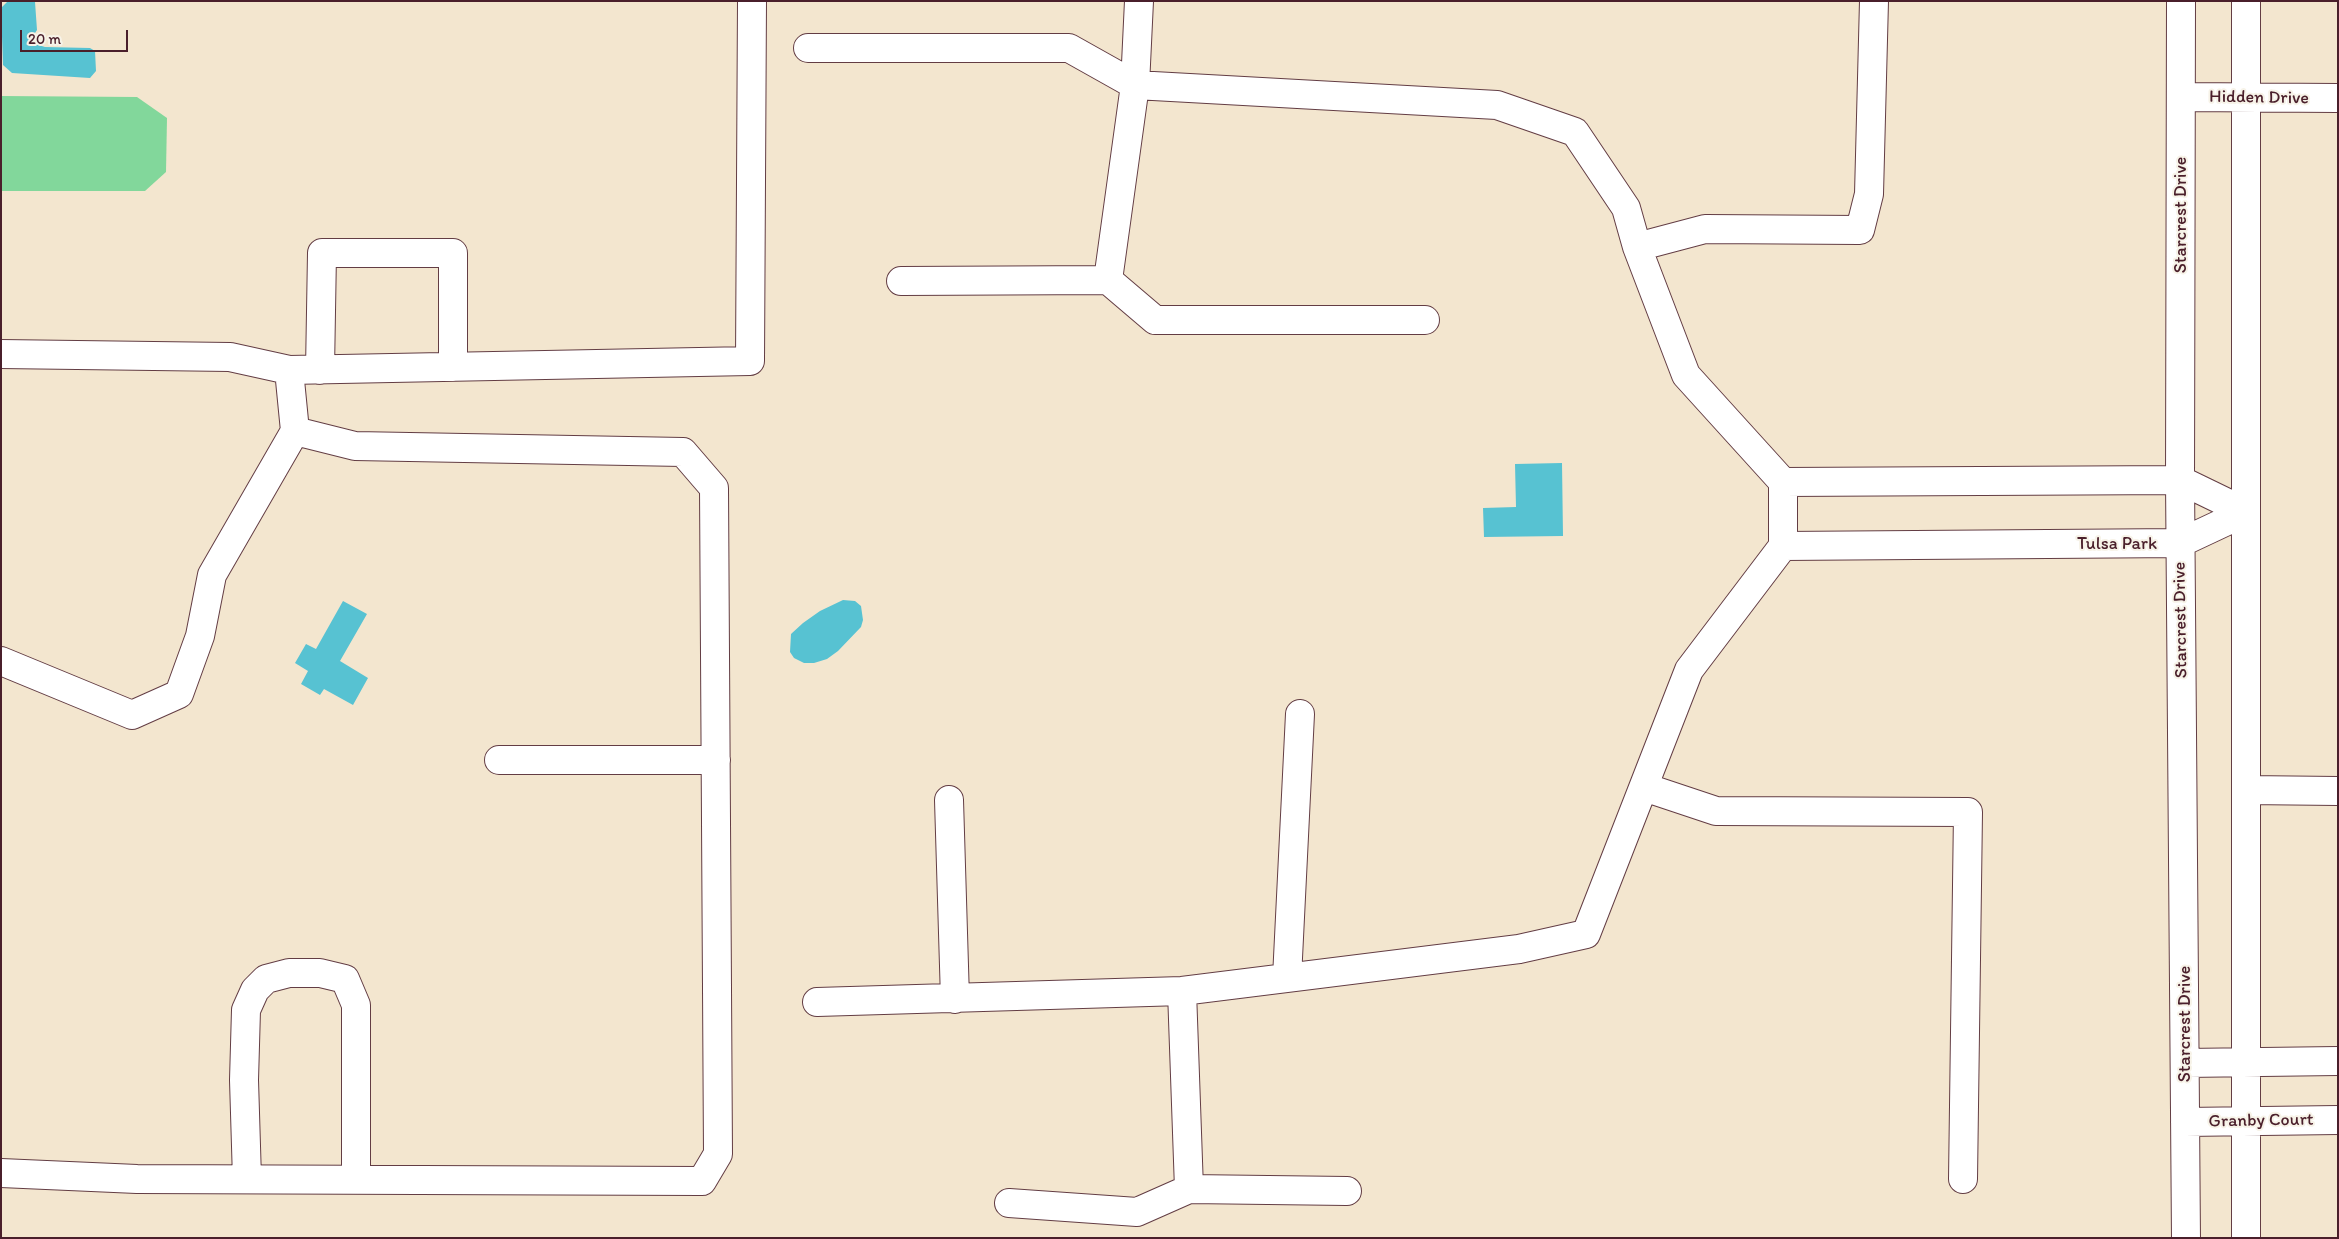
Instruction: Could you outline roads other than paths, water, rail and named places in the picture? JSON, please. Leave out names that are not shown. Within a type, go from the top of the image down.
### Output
[{"type":"street","points":[[1,354],[230,357],[289,370],[750,361],[752,1]]},
{"type":"street","points":[[1108,280],[1134,85],[1139,1]]},
{"type":"street","points":[[1637,247],[1705,228],[1860,230],[1869,194],[1874,1]]},
{"type":"street","name":"Starcrest Drive","points":[[2181,1],[2180,544],[2186,1238]]},
{"type":"street","points":[[2246,1],[2246,1238]]},
{"type":"street","points":[[808,48],[1068,48],[1134,85],[1497,105],[1576,132],[1626,208],[1637,247],[1686,375],[1783,482],[1783,546],[1689,670],[1586,934],[1519,949],[1182,991],[817,1002]]},
{"type":"street","name":"Hidden Drive","points":[[2181,97],[2246,99],[2338,98]]},
{"type":"street","points":[[320,370],[322,253],[453,253],[453,367]]},
{"type":"street","points":[[902,281],[1108,280],[1156,320],[1425,320]]},
{"type":"street","points":[[3,668],[132,715],[179,694],[200,636],[212,575],[295,432],[289,370]]},
{"type":"street","points":[[1,1173],[137,1179],[702,1180],[718,1154],[714,488],[682,452],[355,446],[295,432]]},
{"type":"street","points":[[1783,482],[2180,480],[2246,512]]},
{"type":"street","name":"Tulsa Park","points":[[1783,546],[2180,544],[2246,512]]},
{"type":"street","points":[[1287,978],[1300,714]]},
{"type":"street","points":[[499,760],[716,760]]},
{"type":"street","points":[[1644,786],[1716,810],[1968,812],[1963,1179]]},
{"type":"street","points":[[2246,790],[2338,791]]},
{"type":"street","points":[[949,800],[955,998]]},
{"type":"street","points":[[247,1179],[244,1080],[246,1010],[255,990],[266,979],[289,973],[320,973],[345,979],[356,1004],[356,1180]]},
{"type":"street","points":[[1182,991],[1189,1189]]},
{"type":"street","points":[[2185,1063],[2338,1061]]},
{"type":"street","name":"Granby Court","points":[[2185,1122],[2338,1120]]},
{"type":"street","points":[[1009,1203],[1137,1212],[1189,1189],[1347,1191]]},
{"type":"water","points":[[8,1],[35,2],[37,30],[33,36],[35,44],[45,47],[90,48],[95,51],[96,71],[90,78],[12,73],[3,65],[1,8]]},
{"type":"water","points":[[1562,463],[1563,536],[1484,537],[1483,508],[1516,507],[1515,464]]},
{"type":"water","points":[[843,600],[855,601],[861,606],[863,620],[861,627],[838,651],[827,659],[814,663],[804,663],[794,658],[790,652],[791,634],[820,611]]},
{"type":"water","points":[[343,601],[367,614],[340,661],[368,678],[353,705],[324,689],[320,695],[301,684],[308,671],[295,663],[306,644],[316,649]]}]
